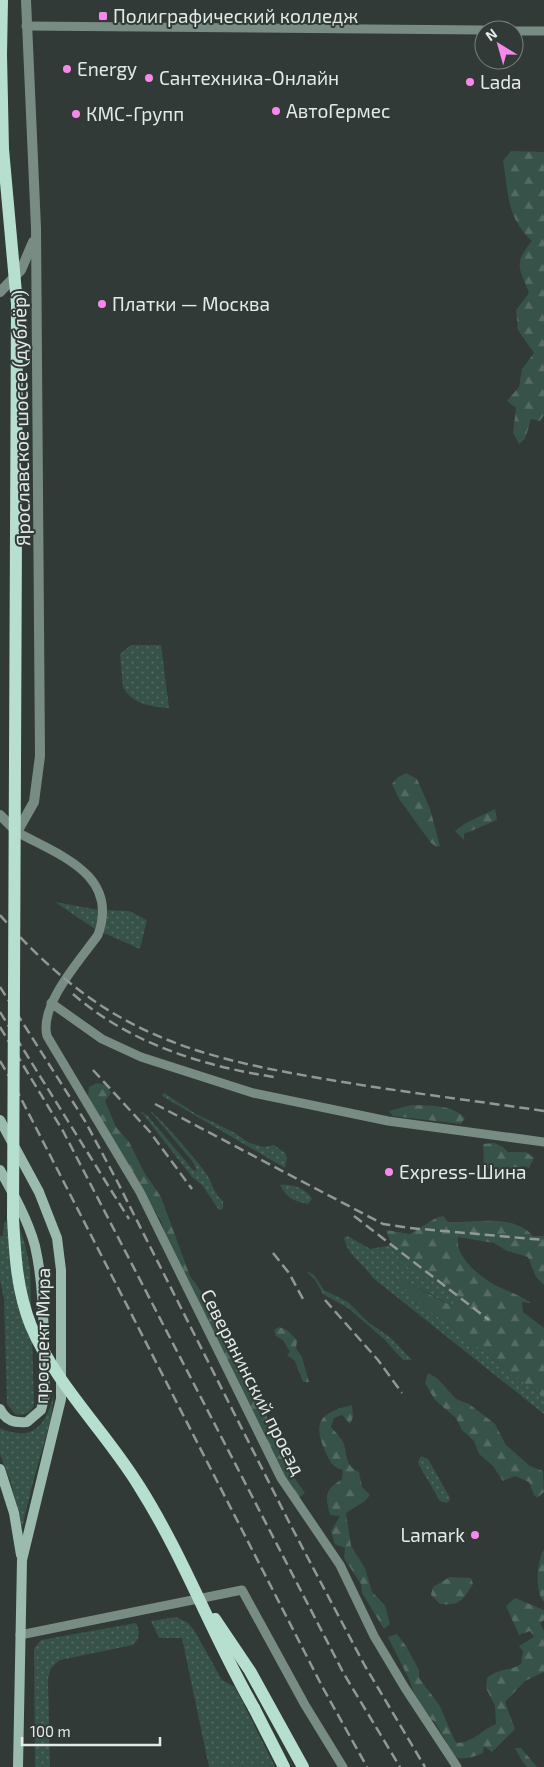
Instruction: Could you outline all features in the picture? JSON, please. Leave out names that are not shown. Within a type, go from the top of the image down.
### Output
[{"type":"main road","points":[[2,0],[1,55],[4,149],[17,304],[13,1208],[15,1265],[31,1326],[45,1352],[140,1486],[196,1591],[227,1661],[284,1767]]},
{"type":"main road","name":"проспект Мира","points":[[0,1120],[40,1192],[57,1238],[61,1270],[61,1399],[22,1560]]},
{"type":"main road","points":[[0,1170],[25,1219],[34,1245],[41,1306],[45,1395],[41,1410],[27,1422],[12,1422],[0,1409]]},
{"type":"main road","name":"проспект Мира","points":[[0,1469],[14,1513],[22,1560],[18,1767]]},
{"type":"main road","points":[[196,1591],[250,1671],[303,1767]]},
{"type":"street","name":"Ярославское шоссе (дублёр)","points":[[17,832],[34,802],[40,756],[36,228],[26,0]]},
{"type":"street","points":[[26,26],[474,30]]},
{"type":"street","points":[[524,31],[544,31]]},
{"type":"street","points":[[0,292],[27,261],[36,228]]},
{"type":"street","points":[[0,816],[17,832],[52,849],[86,873],[95,883],[102,901],[98,935],[51,1003],[102,1039],[141,1057],[253,1093],[388,1120],[544,1142]]},
{"type":"street","name":"Северянинский проезд","points":[[51,1003],[45,1026],[47,1036],[140,1192],[281,1478],[340,1564],[374,1636],[456,1767]]},
{"type":"street","points":[[20,1635],[242,1590],[305,1705],[343,1767]]},
{"type":"green space","points":[[511,151],[544,152],[544,415],[540,421],[531,419],[525,439],[519,444],[513,433],[516,408],[507,401],[519,387],[522,369],[534,353],[518,330],[516,310],[529,293],[521,271],[520,260],[532,241],[517,223],[510,204],[503,161]]},
{"type":"green space","points":[[131,645],[161,645],[169,708],[143,704],[131,697],[123,687],[120,654]]},
{"type":"green space","points":[[406,773],[417,779],[430,809],[440,846],[437,847],[431,843],[399,799],[392,784],[398,777]]},
{"type":"green space","points":[[495,809],[497,820],[464,834],[464,840],[455,831],[464,824]]},
{"type":"green space","points":[[55,902],[99,910],[129,911],[147,920],[140,949],[95,929]]},
{"type":"green space","points":[[97,1083],[106,1085],[111,1093],[105,1101],[116,1127],[129,1142],[144,1172],[161,1197],[190,1276],[208,1301],[228,1353],[249,1386],[257,1393],[289,1470],[305,1493],[299,1498],[297,1505],[166,1238],[161,1220],[141,1191],[88,1096],[89,1087]]},
{"type":"green space","points":[[164,1093],[196,1114],[235,1133],[249,1143],[264,1147],[274,1145],[285,1153],[287,1158],[285,1168],[162,1096]]},
{"type":"green space","points":[[411,1105],[447,1108],[465,1118],[461,1124],[393,1116],[389,1111]]},
{"type":"green space","points":[[137,1110],[147,1115],[193,1170],[197,1171],[193,1162],[150,1111],[181,1143],[206,1173],[216,1193],[223,1201],[223,1209],[219,1210],[202,1185],[192,1177],[143,1114]]},
{"type":"green space","points":[[494,1143],[503,1147],[508,1152],[526,1152],[534,1158],[529,1168],[523,1166],[493,1172],[484,1165],[483,1144]]},
{"type":"green space","points":[[280,1185],[290,1185],[298,1188],[306,1192],[312,1199],[308,1204],[294,1200],[285,1193]]},
{"type":"green space","points":[[443,1216],[448,1222],[505,1222],[525,1229],[533,1236],[544,1236],[544,1285],[536,1277],[528,1257],[507,1251],[494,1243],[458,1237],[458,1244],[464,1259],[484,1278],[531,1303],[522,1302],[523,1312],[544,1328],[544,1398],[413,1298],[392,1277],[400,1279],[454,1306],[452,1297],[447,1290],[433,1280],[416,1273],[402,1262],[386,1230],[410,1234],[436,1218]]},
{"type":"green space","points":[[17,1220],[30,1268],[34,1404],[27,1414],[21,1415],[15,1414],[7,1404],[4,1299],[0,1280],[0,1236],[3,1236],[4,1222]]},
{"type":"green space","points":[[348,1236],[370,1249],[392,1245],[405,1265],[435,1281],[448,1291],[455,1307],[415,1286],[393,1278],[413,1298],[544,1398],[544,1414],[373,1278],[348,1249],[344,1238]]},
{"type":"green space","points":[[306,1271],[314,1275],[324,1290],[348,1302],[368,1322],[391,1338],[412,1360],[403,1360],[384,1339],[348,1308],[323,1294],[315,1280]]},
{"type":"green space","points":[[279,1327],[287,1330],[297,1340],[296,1348],[302,1357],[309,1382],[303,1382],[295,1361],[287,1355],[290,1352],[283,1340],[276,1336],[274,1330]]},
{"type":"green space","points":[[428,1373],[437,1378],[456,1399],[469,1404],[495,1424],[506,1445],[530,1466],[543,1471],[544,1492],[537,1498],[529,1482],[515,1476],[503,1481],[493,1466],[479,1454],[474,1441],[462,1430],[456,1418],[435,1400],[425,1383]]},
{"type":"green space","points":[[54,1394],[51,1419],[22,1528],[11,1483],[0,1454],[0,1428],[21,1433],[29,1432],[36,1428],[47,1414]]},
{"type":"green space","points":[[352,1405],[353,1417],[350,1424],[342,1415],[334,1418],[331,1427],[343,1441],[349,1463],[359,1472],[362,1487],[370,1495],[365,1501],[346,1513],[351,1546],[365,1568],[372,1592],[385,1605],[390,1624],[384,1629],[362,1593],[361,1584],[344,1558],[345,1548],[335,1544],[331,1531],[340,1516],[330,1515],[327,1503],[327,1494],[342,1479],[343,1470],[334,1466],[328,1458],[319,1433],[320,1426],[326,1415]]},
{"type":"green space","points":[[421,1456],[428,1459],[449,1496],[450,1500],[447,1503],[440,1501],[419,1465],[418,1462]]},
{"type":"green space","points":[[544,1549],[544,1602],[539,1591],[538,1576]]},
{"type":"green space","points":[[450,1577],[471,1578],[473,1584],[457,1603],[440,1604],[431,1595],[433,1587]]},
{"type":"green space","points":[[515,1598],[544,1610],[544,1620],[540,1623],[544,1631],[544,1672],[525,1681],[505,1702],[515,1729],[492,1752],[484,1746],[483,1753],[475,1756],[467,1758],[454,1757],[450,1755],[445,1739],[434,1721],[420,1711],[409,1679],[388,1637],[397,1634],[406,1646],[419,1670],[419,1678],[440,1706],[454,1739],[457,1743],[463,1742],[496,1724],[495,1706],[486,1688],[487,1678],[495,1673],[521,1664],[523,1651],[519,1646],[534,1637],[530,1631],[519,1635],[506,1606]]},
{"type":"green space","points":[[176,1617],[188,1623],[194,1630],[222,1680],[235,1687],[275,1767],[209,1767],[182,1638],[159,1638],[151,1621]]},
{"type":"green space","points":[[136,1623],[139,1635],[133,1645],[60,1660],[51,1668],[48,1679],[50,1767],[35,1767],[34,1649],[41,1640]]},
{"type":"green space","points":[[515,1748],[521,1748],[537,1767],[527,1767]]},
{"type":"railway","points":[[0,915],[26,944],[85,995],[142,1029],[190,1048],[241,1063],[293,1073],[375,1087],[544,1111]]},
{"type":"railway","points":[[0,987],[85,1121],[291,1526],[365,1666],[425,1767]]},
{"type":"railway","points":[[73,994],[118,1026],[168,1050],[220,1066],[274,1077]]},
{"type":"railway","points":[[0,1012],[129,1219]]},
{"type":"railway","points":[[0,1027],[63,1131],[344,1674],[400,1767]]},
{"type":"railway","points":[[0,1061],[12,1081],[323,1688],[367,1767]]},
{"type":"railway","points":[[93,1070],[150,1132],[192,1189]]},
{"type":"railway","points":[[155,1104],[383,1224],[544,1240]]},
{"type":"railway","points":[[354,1216],[489,1320]]},
{"type":"railway","points":[[273,1253],[289,1273],[303,1299]]},
{"type":"railway","points":[[325,1300],[378,1360],[402,1393]]},
{"type":"place","name":"Полиграфический колледж","points":[[103,16]]},
{"type":"place","name":"Energy","points":[[67,69]]},
{"type":"place","name":"Сантехника-Онлайн","points":[[149,78]]},
{"type":"place","name":"Lada","points":[[470,82]]},
{"type":"place","name":"АвтоГермес","points":[[276,111]]},
{"type":"place","name":"КМС-Групп","points":[[76,114]]},
{"type":"place","name":"Платки — Москва","points":[[102,304]]},
{"type":"place","name":"Express-Шина","points":[[389,1172]]},
{"type":"place","name":"Lamark","points":[[475,1535]]}]
